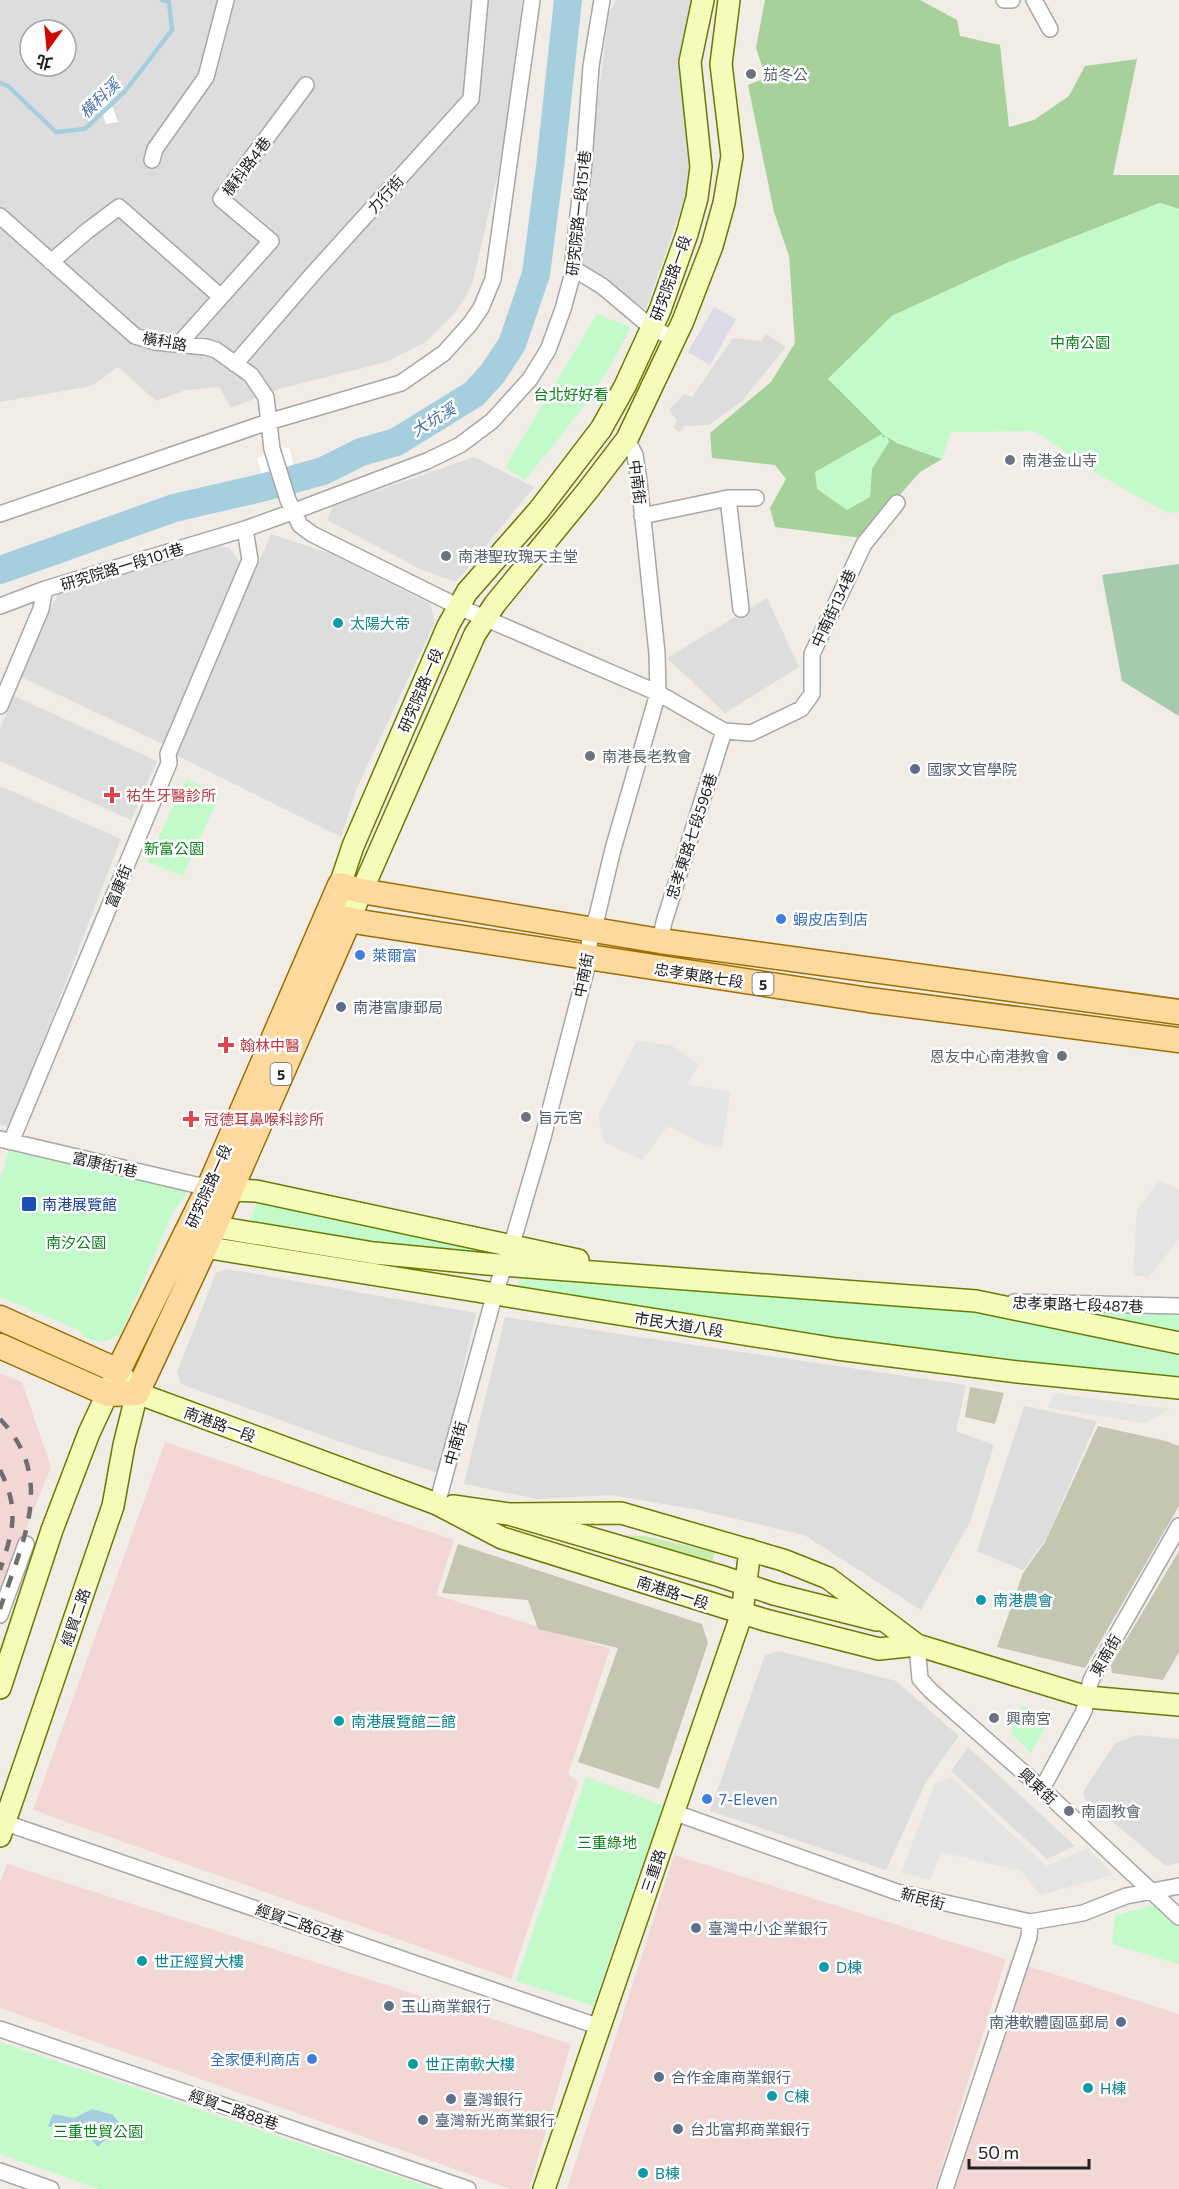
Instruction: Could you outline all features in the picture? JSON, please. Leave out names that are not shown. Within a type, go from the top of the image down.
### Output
[{"type":"main road","name":"研究院路一段","points":[[350,888],[353,846],[447,626],[467,592],[539,510],[601,429],[625,386],[652,328],[687,234],[697,198],[701,167],[690,62],[703,0]]},
{"type":"main road","name":"研究院路一段","points":[[137,1394],[198,1235],[350,888],[475,634],[485,617],[627,439],[675,339],[712,246],[724,203],[732,156],[721,64],[729,0]]},
{"type":"main road","name":"忠孝東路七段","points":[[350,888],[660,941],[1179,1012]]},
{"type":"main road","name":"忠孝東路七段","points":[[338,917],[869,1000],[1179,1040]]},
{"type":"main road","points":[[220,1187],[256,1191],[655,1276]]},
{"type":"main road","name":"研究院路一段","points":[[108,1394],[118,1371],[198,1235]]},
{"type":"main road","points":[[198,1235],[504,1266],[976,1301],[1179,1343]]},
{"type":"main road","name":"市民大道八段","points":[[198,1235],[625,1316],[837,1349],[1018,1372],[1179,1388]]},
{"type":"main road","points":[[0,1318],[118,1371],[137,1394]]},
{"type":"main road","name":"南港路一段","points":[[0,1346],[108,1394],[137,1394],[437,1504],[502,1538],[742,1613],[879,1649],[917,1645]]},
{"type":"main road","points":[[0,1688],[52,1530],[89,1433],[108,1394]]},
{"type":"main road","name":"經貿二路","points":[[2,1826],[112,1506],[137,1394]]},
{"type":"main road","name":"南港路一段","points":[[437,1504],[509,1514],[774,1594],[886,1622],[917,1645],[1087,1697],[1179,1705]]},
{"type":"main road","points":[[509,1514],[621,1513],[783,1560],[828,1578],[886,1622]]},
{"type":"main road","name":"三重路","points":[[544,2189],[742,1613],[750,1551]]},
{"type":"street","points":[[152,160],[155,149],[206,77],[226,0]]},
{"type":"street","name":"力行街","points":[[235,364],[310,276],[471,99],[480,0]]},
{"type":"street","points":[[0,514],[268,422],[401,383],[432,364],[444,353],[471,324],[481,308],[487,296],[496,264],[532,0]]},
{"type":"street","name":"研究院路一段151巷","points":[[245,529],[290,506],[427,461],[460,445],[492,421],[530,379],[548,350],[574,269],[591,66],[602,0]]},
{"type":"street","points":[[1004,0],[1012,0]]},
{"type":"street","points":[[1034,0],[1050,29]]},
{"type":"street","name":"橫科路4巷","points":[[179,344],[271,241],[221,199],[306,86]]},
{"type":"street","points":[[51,262],[119,207],[220,297]]},
{"type":"street","name":"橫科路","points":[[0,216],[135,336],[155,342],[216,350],[251,375],[266,397],[272,449],[290,506]]},
{"type":"street","points":[[574,269],[602,286],[652,328],[675,339]]},
{"type":"street","name":"中南街","points":[[437,1504],[495,1293],[542,1141],[586,971],[591,930],[597,916],[658,693],[657,653],[635,454],[627,439]]},
{"type":"street","points":[[728,498],[741,609]]},
{"type":"street","points":[[642,516],[728,498],[756,498]]},
{"type":"street","name":"中南街134巷","points":[[485,617],[658,693],[724,731],[751,733],[801,709],[812,694],[812,654],[864,544],[897,503]]},
{"type":"street","points":[[290,506],[300,525],[312,534],[459,607],[485,617]]},
{"type":"street","name":"研究院路一段101巷","points":[[0,606],[45,589],[245,529]]},
{"type":"street","name":"富康街","points":[[6,1141],[169,763],[168,754],[250,560],[245,529]]},
{"type":"street","points":[[0,706],[40,609],[45,589]]},
{"type":"street","name":"忠孝東路七段596巷","points":[[660,941],[724,731]]},
{"type":"street","name":"富康街1巷","points":[[6,1141],[196,1185],[220,1187]]},
{"type":"street","name":"忠孝東路七段487巷","points":[[976,1301],[1179,1306]]},
{"type":"street","name":"東南街","points":[[1042,1789],[1084,1711],[1090,1680],[1179,1526]]},
{"type":"street","points":[[0,1615],[26,1544]]},
{"type":"street","name":"興東街","points":[[917,1645],[920,1679],[1179,1917]]},
{"type":"street","name":"新民街","points":[[673,1812],[897,1892],[1030,1922],[1083,1913],[1126,1896],[1179,1886]]},
{"type":"street","name":"經貿二路62巷","points":[[2,1826],[600,2027]]},
{"type":"street","points":[[945,2189],[1029,1937],[1030,1922]]},
{"type":"street","name":"經貿二路88巷","points":[[0,2029],[468,2189]]},
{"type":"street","points":[[0,2171],[51,2189]]},
{"type":"shaded area","points":[[0,0],[522,0],[505,144],[472,285],[453,315],[426,342],[386,362],[282,388],[231,408],[219,387],[186,390],[156,401],[118,367],[92,386],[0,402]]},
{"type":"shaded area","points":[[616,0],[697,0],[695,169],[646,309],[576,270],[609,13]]},
{"type":"shaded area","points":[[714,307],[736,319],[710,365],[688,352]]},
{"type":"shaded area","points":[[766,334],[786,347],[741,402],[709,425],[684,426],[680,432],[673,428],[677,421],[669,410],[684,394],[692,397],[733,338],[761,341]]},
{"type":"shaded area","points":[[474,457],[534,487],[456,582],[420,569],[327,520],[333,506]]},
{"type":"shaded area","points":[[271,534],[329,553],[430,604],[435,622],[356,790],[341,837],[176,755]]},
{"type":"shaded area","points":[[203,541],[229,548],[243,566],[165,745],[19,676],[62,585]]},
{"type":"shaded area","points":[[767,598],[799,667],[725,713],[667,658]]},
{"type":"shaded area","points":[[14,696],[157,761],[131,820],[0,761],[0,728]]},
{"type":"shaded area","points":[[0,786],[121,839],[10,1127],[0,1125]]},
{"type":"shaded area","points":[[637,1041],[671,1045],[699,1064],[687,1084],[730,1092],[722,1148],[702,1143],[668,1126],[642,1160],[604,1142],[598,1116]]},
{"type":"shaded area","points":[[1159,1181],[1179,1189],[1179,1239],[1148,1278],[1133,1275],[1137,1210]]},
{"type":"shaded area","points":[[227,1269],[476,1313],[439,1473],[349,1445],[181,1384],[177,1372],[216,1273]]},
{"type":"shaded area","points":[[505,1317],[966,1385],[956,1431],[994,1445],[970,1522],[921,1610],[804,1535],[698,1510],[611,1495],[537,1499],[464,1484]]},
{"type":"shaded area","points":[[0,1373],[22,1382],[51,1467],[0,1594]]},
{"type":"shaded area","points":[[970,1387],[1004,1393],[995,1424],[965,1417]]},
{"type":"shaded area","points":[[1053,1393],[1169,1409],[1145,1423],[1048,1408]]},
{"type":"shaded area","points":[[1024,1406],[1097,1421],[1046,1539],[1023,1570],[977,1551]]},
{"type":"shaded area","points":[[1098,1426],[1179,1446],[1179,1506],[1085,1668],[997,1647],[1023,1573],[1045,1542]]},
{"type":"shaded area","name":"南港展覽館二館","points":[[165,1442],[454,1540],[436,1595],[610,1649],[568,1774],[578,1782],[511,1979],[33,1810]]},
{"type":"shaded area","points":[[458,1544],[702,1624],[708,1643],[659,1789],[578,1762],[618,1648],[538,1629],[528,1600],[442,1593]]},
{"type":"shaded area","points":[[1179,1551],[1179,1652],[1163,1680],[1112,1673],[1111,1665]]},
{"type":"shaded area","points":[[779,1651],[896,1681],[959,1736],[926,1782],[886,1870],[710,1811],[765,1655]]},
{"type":"shaded area","points":[[1136,1735],[1179,1739],[1179,1863],[1166,1866],[1085,1799],[1083,1792],[1115,1743]]},
{"type":"shaded area","points":[[968,1747],[1075,1846],[1047,1859],[951,1771]]},
{"type":"shaded area","points":[[951,1777],[1046,1866],[1088,1848],[1113,1875],[1040,1895],[1021,1871],[941,1852],[930,1880],[901,1873],[935,1783]]},
{"type":"shaded area","points":[[674,1855],[1006,1959],[935,2189],[567,2189]]},
{"type":"shaded area","points":[[7,1864],[571,2044],[529,2189],[511,2189],[0,2008],[0,1883]]},
{"type":"shaded area","points":[[1010,1960],[1179,2014],[1179,2189],[939,2189]]},
{"type":"green space","points":[[765,0],[920,0],[957,20],[960,36],[1000,45],[1009,127],[1034,120],[1069,96],[1085,66],[1137,59],[1113,175],[1179,175],[1179,209],[1160,203],[1007,263],[892,316],[828,379],[897,443],[942,459],[920,472],[862,538],[775,527],[770,508],[786,479],[775,465],[712,458],[710,433],[771,382],[795,343],[789,256],[774,212],[748,85],[766,78],[756,48]]},
{"type":"green space","name":"中南公園","points":[[1160,203],[1179,209],[1179,512],[1167,513],[1094,472],[1035,431],[951,432],[942,459],[897,443],[887,437],[889,442],[872,469],[870,497],[847,510],[817,489],[815,472],[882,434],[883,438],[886,437],[828,379],[892,316],[1007,263]]},
{"type":"green space","name":"台北好好看","points":[[597,314],[630,327],[597,388],[525,480],[505,467]]},
{"type":"green space","points":[[1179,564],[1179,716],[1122,681],[1102,575]]},
{"type":"green space","name":"新富公園","points":[[186,779],[220,794],[183,876],[147,862]]},
{"type":"green space","name":"南汐公園","points":[[9,1148],[186,1190],[187,1193],[173,1212],[121,1333],[116,1337],[105,1341],[87,1338],[79,1330],[0,1297],[0,1175],[2,1175]]},
{"type":"green space","points":[[260,1196],[479,1244],[477,1255],[376,1245],[249,1222]]},
{"type":"green space","points":[[523,1276],[936,1308],[985,1314],[1179,1352],[1179,1378],[988,1359],[819,1337],[520,1288],[519,1282]]},
{"type":"green space","points":[[1096,1309],[1179,1311],[1179,1334],[1094,1317]]},
{"type":"green space","points":[[622,1535],[644,1536],[715,1552],[711,1564]]},
{"type":"green space","points":[[1021,1705],[1051,1717],[1031,1753],[1011,1733]]},
{"type":"green space","name":"三重綠地","points":[[586,1777],[663,1805],[593,2006],[516,1981]]},
{"type":"green space","points":[[1156,1904],[1179,1927],[1179,1964],[1112,1944],[1115,1916]]},
{"type":"green space","name":"三重世貿公園","points":[[0,2042],[434,2189],[99,2189],[0,2154]]},
{"type":"water","points":[[92,2109],[113,2115],[131,2137],[113,2136],[98,2147],[91,2139],[48,2126],[53,2114],[74,2118]]},
{"type":"pier","points":[[106,90],[118,122],[106,124],[95,93]]},
{"type":"pier","points":[[289,447],[300,490],[269,499],[257,458]]},
{"type":"waterway","name":"橫科溪","points":[[0,83],[8,86],[56,132],[85,129],[126,90],[172,30],[169,2],[162,0]]},
{"type":"waterway","name":"大坑溪","points":[[0,570],[174,508],[323,471],[361,452],[396,442],[474,394],[493,373],[512,344],[536,274],[568,0]]},
{"type":"railway","points":[[0,1419],[17,1442],[27,1465],[31,1488],[30,1511],[25,1535],[0,1609]]},
{"type":"railway","points":[[0,1470],[12,1509],[11,1532],[0,1570]]},
{"type":"place","name":"茄冬公","points":[[751,74]]},
{"type":"place","name":"南港金山寺","points":[[1010,460]]},
{"type":"place","name":"南港聖玫瑰天主堂","points":[[446,556]]},
{"type":"place","name":"太陽大帝","points":[[338,623]]},
{"type":"place","name":"南港長老教會","points":[[590,756]]},
{"type":"place","name":"國家文官學院","points":[[915,769]]},
{"type":"place","name":"祐生牙醫診所","points":[[112,795]]},
{"type":"place","name":"蝦皮店到店","points":[[781,919]]},
{"type":"place","name":"萊爾富","points":[[360,955]]},
{"type":"place","name":"南港富康郵局","points":[[341,1007]]},
{"type":"place","name":"翰林中醫","points":[[226,1045]]},
{"type":"place","name":"恩友中心南港教會","points":[[1062,1056]]},
{"type":"place","name":"旨元宮","points":[[526,1117]]},
{"type":"place","name":"冠德耳鼻喉科診所","points":[[191,1119]]},
{"type":"place","name":"南港展覽館","points":[[29,1204]]},
{"type":"place","name":"南港農會","points":[[981,1600]]},
{"type":"place","name":"興南宮","points":[[994,1718]]},
{"type":"place","name":"南港展覽館二館","points":[[339,1721]]},
{"type":"place","name":"7-Eleven","points":[[707,1799]]},
{"type":"place","name":"南園教會","points":[[1069,1811]]},
{"type":"place","name":"臺灣中小企業銀行","points":[[696,1928]]},
{"type":"place","name":"世正經貿大樓","points":[[142,1961]]},
{"type":"place","name":"D棟","points":[[824,1967]]},
{"type":"place","name":"玉山商業銀行","points":[[389,2006]]},
{"type":"place","name":"南港軟體園區郵局","points":[[1121,2022]]},
{"type":"place","name":"全家便利商店","points":[[312,2059]]},
{"type":"place","name":"世正南軟大樓","points":[[413,2064]]},
{"type":"place","name":"合作金庫商業銀行","points":[[659,2077]]},
{"type":"place","name":"H棟","points":[[1088,2088]]},
{"type":"place","name":"C棟","points":[[772,2096]]},
{"type":"place","name":"臺灣銀行","points":[[451,2099]]},
{"type":"place","name":"臺灣新光商業銀行","points":[[423,2120]]},
{"type":"place","name":"台北富邦商業銀行","points":[[678,2129]]},
{"type":"place","name":"B棟","points":[[643,2173]]}]
